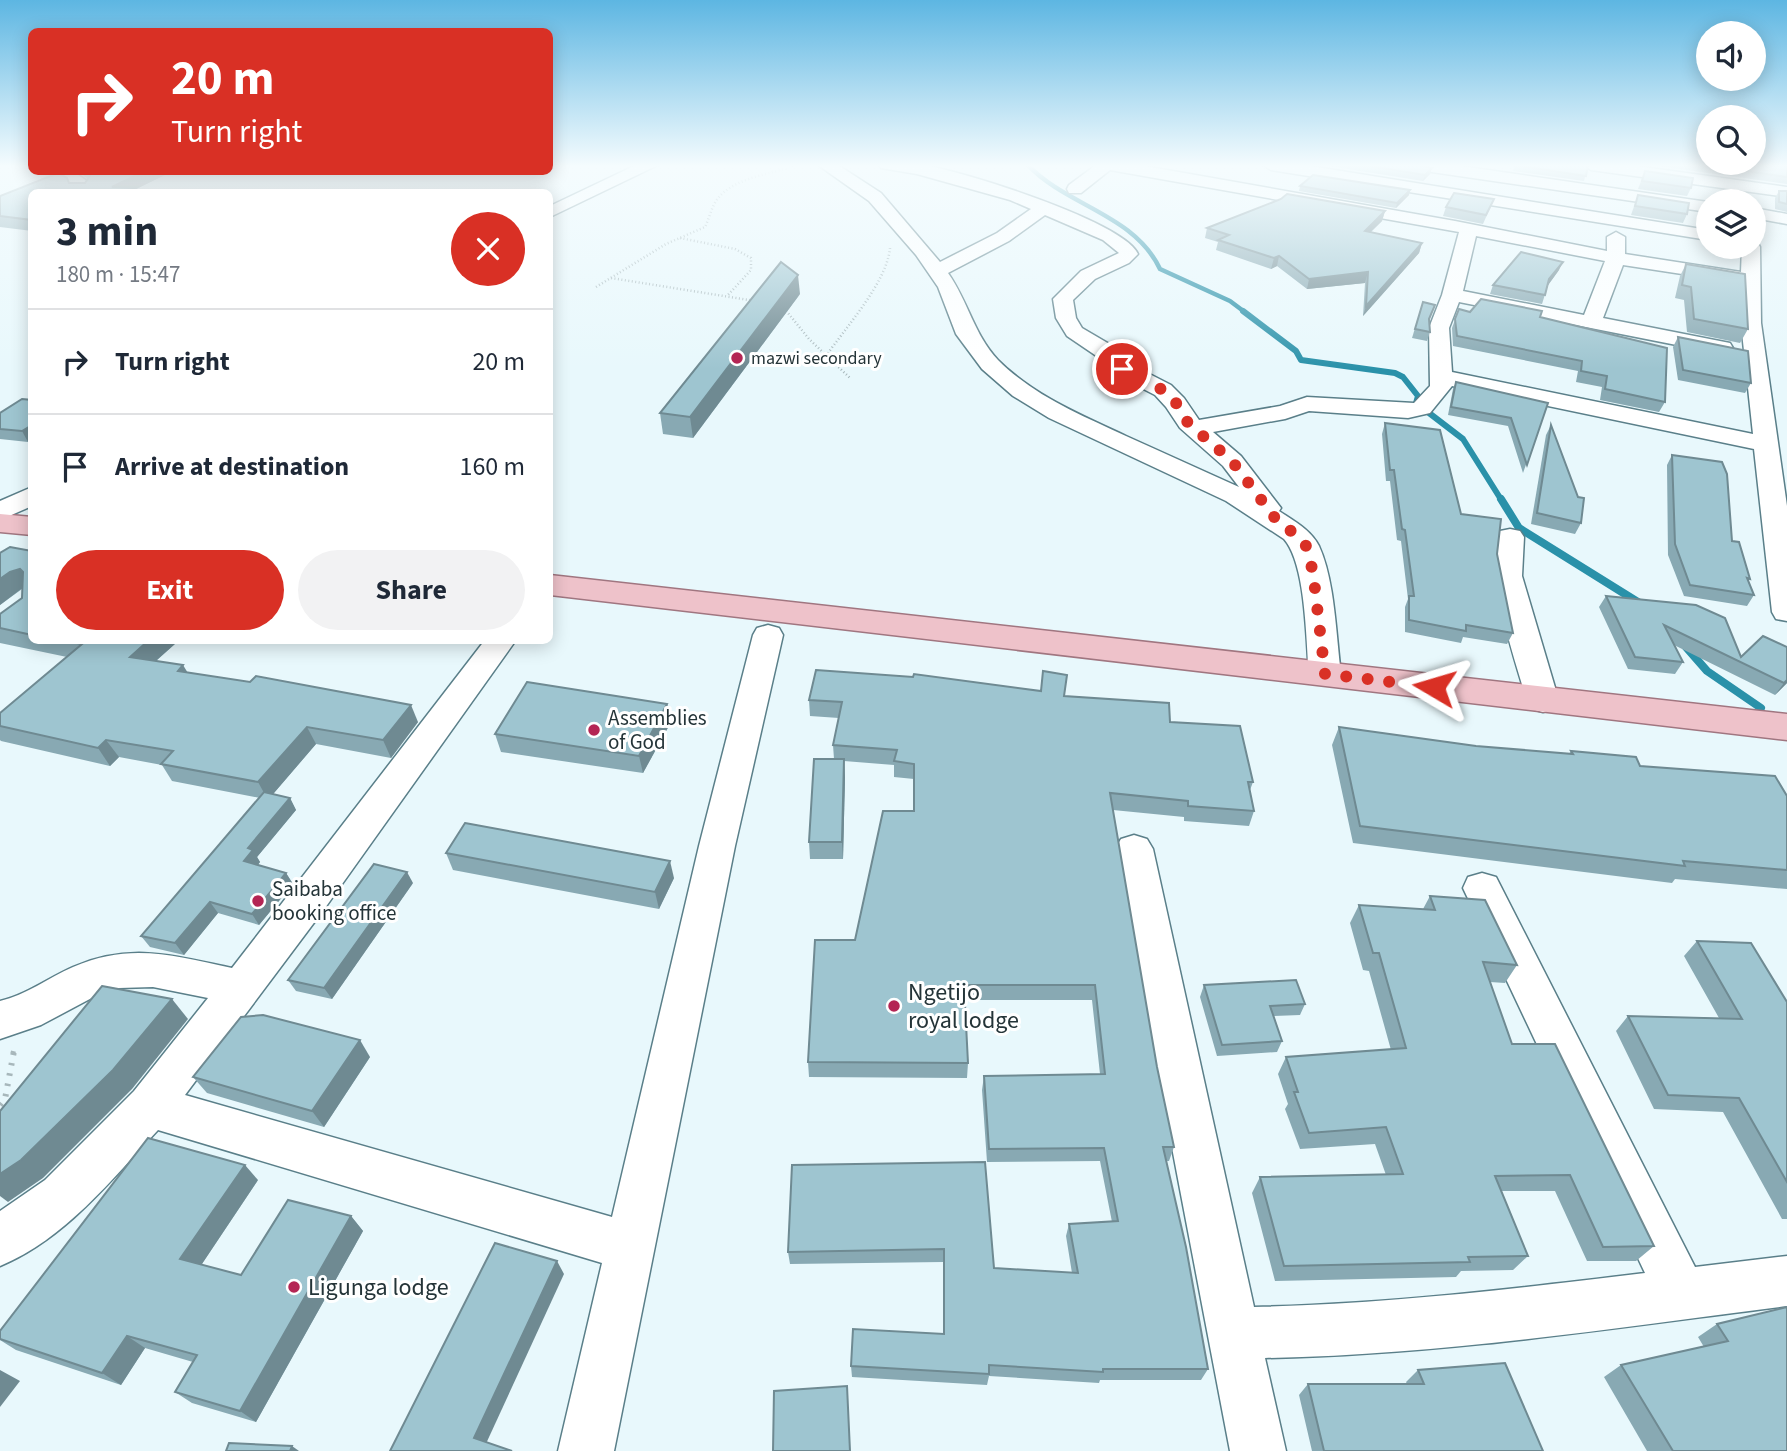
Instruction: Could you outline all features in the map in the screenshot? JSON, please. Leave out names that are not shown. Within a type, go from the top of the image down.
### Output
[{"type":"main road","points":[[11,519],[28,543]]},
{"type":"main road","points":[[553,585],[1787,727]]},
{"type":"main road","points":[[553,611],[1787,750]]},
{"type":"street","points":[[906,233],[938,270],[957,303],[967,334],[990,364],[1021,391],[1057,413],[1235,495],[1294,533],[1306,546],[1313,572],[1325,674]]},
{"type":"street","points":[[938,270],[1009,233]]},
{"type":"street","points":[[1099,233],[1118,241],[1126,247],[1129,254],[1124,260],[1094,271],[1076,284],[1063,299],[1066,318],[1074,332],[1103,351],[1122,369],[1163,390],[1195,428],[1232,461],[1278,522]]},
{"type":"street","points":[[1195,428],[1285,412],[1307,404],[1415,411],[1431,400],[1441,387],[1439,328],[1452,295],[1468,233]]},
{"type":"street","points":[[1488,233],[1616,258],[1751,279]]},
{"type":"street","points":[[1591,323],[1616,258],[1616,233]]},
{"type":"street","points":[[1751,259],[1751,323],[1787,612]]},
{"type":"street","points":[[1452,295],[1755,355]]},
{"type":"street","points":[[1441,377],[1765,444]]},
{"type":"street","points":[[1510,537],[1508,576],[1543,701]]},
{"type":"street","points":[[586,1451],[717,846],[768,635]]},
{"type":"street","points":[[0,1241],[62,1197],[150,1106],[311,897],[498,644]]},
{"type":"street","points":[[1134,849],[1236,1333],[1258,1451]]},
{"type":"street","points":[[1482,888],[1682,1295]]},
{"type":"street","points":[[10,1018],[103,974],[148,969],[239,988]]},
{"type":"street","points":[[150,1106],[630,1247]]},
{"type":"street","points":[[1236,1333],[1343,1331],[1463,1321],[1787,1281]]},
{"type":"path","points":[[596,287],[645,256],[692,233]]},
{"type":"path","points":[[825,356],[881,276],[889,259],[891,233]]},
{"type":"path","points":[[680,238],[735,248],[751,258],[751,270],[728,296]]},
{"type":"path","points":[[611,278],[764,303]]},
{"type":"path","points":[[775,305],[785,308],[825,356],[850,377]]},
{"type":"path","points":[[0,1105],[5,1099],[10,1018]]},
{"type":"building","points":[[1222,233],[1373,233],[1422,243],[1366,306],[1368,272],[1309,279],[1279,256],[1274,258],[1218,240],[1229,235]]},
{"type":"building","points":[[1521,252],[1563,262],[1549,279],[1545,295],[1493,285]]},
{"type":"building","points":[[781,262],[798,275],[690,417],[660,413]]},
{"type":"building","points":[[1686,264],[1745,274],[1748,329],[1694,319],[1691,287],[1682,285]]},
{"type":"building","points":[[1481,299],[1542,311],[1540,317],[1667,348],[1665,402],[1605,389],[1607,376],[1581,371],[1582,361],[1457,336],[1455,319],[1459,309],[1470,312]]},
{"type":"building","points":[[1423,302],[1435,305],[1429,319],[1430,332],[1415,329]]},
{"type":"building","points":[[1678,337],[1748,351],[1751,383],[1683,370]]},
{"type":"building","points":[[1456,382],[1548,403],[1527,465],[1511,418],[1451,407]]},
{"type":"building","points":[[22,399],[28,400],[28,427],[22,431],[0,429],[0,413]]},
{"type":"building","points":[[1385,423],[1440,430],[1461,514],[1501,519],[1497,554],[1513,633],[1466,625],[1466,631],[1409,620],[1409,596],[1414,596],[1394,470],[1390,470]]},
{"type":"building","points":[[1551,425],[1578,497],[1584,498],[1581,523],[1537,513]]},
{"type":"building","points":[[1672,455],[1722,462],[1727,474],[1732,541],[1739,542],[1750,579],[1747,578],[1754,595],[1690,585],[1675,544]]},
{"type":"building","points":[[10,547],[28,550],[28,634],[0,628],[0,614],[22,598],[23,572],[20,569],[10,572],[0,579],[0,553]]},
{"type":"building","points":[[1606,596],[1696,605],[1725,618],[1741,657],[1763,636],[1787,647],[1787,680],[1784,683],[1664,625],[1683,662],[1635,657]]},
{"type":"building","points":[[82,644],[145,644],[130,657],[183,665],[178,671],[250,682],[256,676],[411,705],[383,740],[307,727],[258,782],[161,764],[173,751],[106,740],[98,748],[0,726],[0,713]]},
{"type":"building","points":[[816,670],[913,677],[914,674],[1041,691],[1043,671],[1067,675],[1064,696],[1169,703],[1170,722],[1240,726],[1253,782],[1248,782],[1254,811],[1188,806],[1188,801],[1110,793],[1157,1067],[1174,1147],[1163,1147],[1186,1247],[1208,1369],[1103,1369],[1103,1372],[989,1365],[989,1374],[851,1366],[853,1329],[944,1334],[944,1249],[788,1252],[792,1165],[985,1162],[994,1268],[1078,1273],[1069,1224],[1118,1221],[1104,1148],[989,1149],[984,1076],[1105,1074],[1095,985],[964,985],[968,1063],[808,1062],[815,940],[855,940],[883,811],[914,811],[914,764],[894,761],[897,750],[833,745],[842,702],[809,700]]},
{"type":"building","points":[[527,682],[667,704],[639,756],[495,734]]},
{"type":"building","points":[[1339,727],[1476,746],[1636,757],[1640,766],[1775,776],[1787,796],[1787,870],[1683,861],[1685,866],[1360,826]]},
{"type":"building","points":[[814,759],[844,759],[842,842],[809,842]]},
{"type":"building","points":[[264,792],[290,798],[248,848],[253,850],[244,861],[286,873],[252,914],[210,902],[175,943],[141,936]]},
{"type":"building","points":[[465,823],[670,861],[655,892],[446,853]]},
{"type":"building","points":[[374,864],[407,872],[324,988],[288,980]]},
{"type":"building","points":[[1430,896],[1485,900],[1517,965],[1483,962],[1512,1044],[1555,1044],[1654,1246],[1603,1247],[1570,1175],[1495,1176],[1528,1256],[1468,1257],[1470,1262],[1284,1266],[1260,1177],[1403,1174],[1386,1127],[1309,1133],[1294,1092],[1298,1092],[1286,1057],[1406,1048],[1379,953],[1373,953],[1359,905],[1435,910]]},
{"type":"building","points":[[1697,941],[1751,943],[1787,1002],[1787,1182],[1739,1098],[1668,1095],[1628,1016],[1742,1019]]},
{"type":"building","points":[[1296,980],[1305,1004],[1270,1006],[1282,1041],[1222,1045],[1204,985]]},
{"type":"building","points":[[102,986],[172,999],[113,1070],[21,1160],[0,1174],[0,1111]]},
{"type":"building","points":[[263,1015],[360,1040],[312,1111],[193,1077],[241,1017]]},
{"type":"building","points":[[148,1138],[245,1165],[180,1259],[241,1275],[288,1200],[351,1216],[240,1411],[175,1392],[197,1355],[127,1336],[102,1373],[0,1339],[0,1331]]},
{"type":"building","points":[[495,1243],[557,1261],[474,1438],[512,1451],[390,1451]]},
{"type":"building","points":[[1787,1307],[1787,1451],[1673,1451],[1621,1365],[1728,1341],[1717,1324]]},
{"type":"building","points":[[1505,1363],[1543,1451],[1324,1451],[1308,1384],[1424,1384],[1418,1370]]},
{"type":"building","points":[[847,1386],[850,1451],[773,1451],[774,1391]]},
{"type":"building","points":[[229,1443],[292,1446],[290,1451],[226,1451]]},
{"type":"waterway","points":[[1131,233],[1148,250],[1160,269],[1230,301],[1246,313]]},
{"type":"waterway","points":[[1243,311],[1296,351],[1301,360],[1395,373],[1403,377],[1418,396],[1416,403],[1463,439],[1502,501]]},
{"type":"waterway","points":[[1501,499],[1519,528],[1641,604]]},
{"type":"waterway","points":[[1686,647],[1707,671],[1761,708]]},
{"type":"place","name":"mazwi secondary","points":[[737,358]]},
{"type":"place","name":"Assemblies of God","points":[[594,730]]},
{"type":"place","name":"Saibaba booking office","points":[[258,901]]},
{"type":"place","name":"Ngetijo royal lodge","points":[[894,1006]]},
{"type":"place","name":"Ligunga lodge","points":[[294,1287]]},
{"type":"route","points":[[1122,369],[1163,390],[1176,403],[1188,423],[1232,461],[1278,522],[1306,546],[1313,572],[1325,674],[1434,687]]}]
